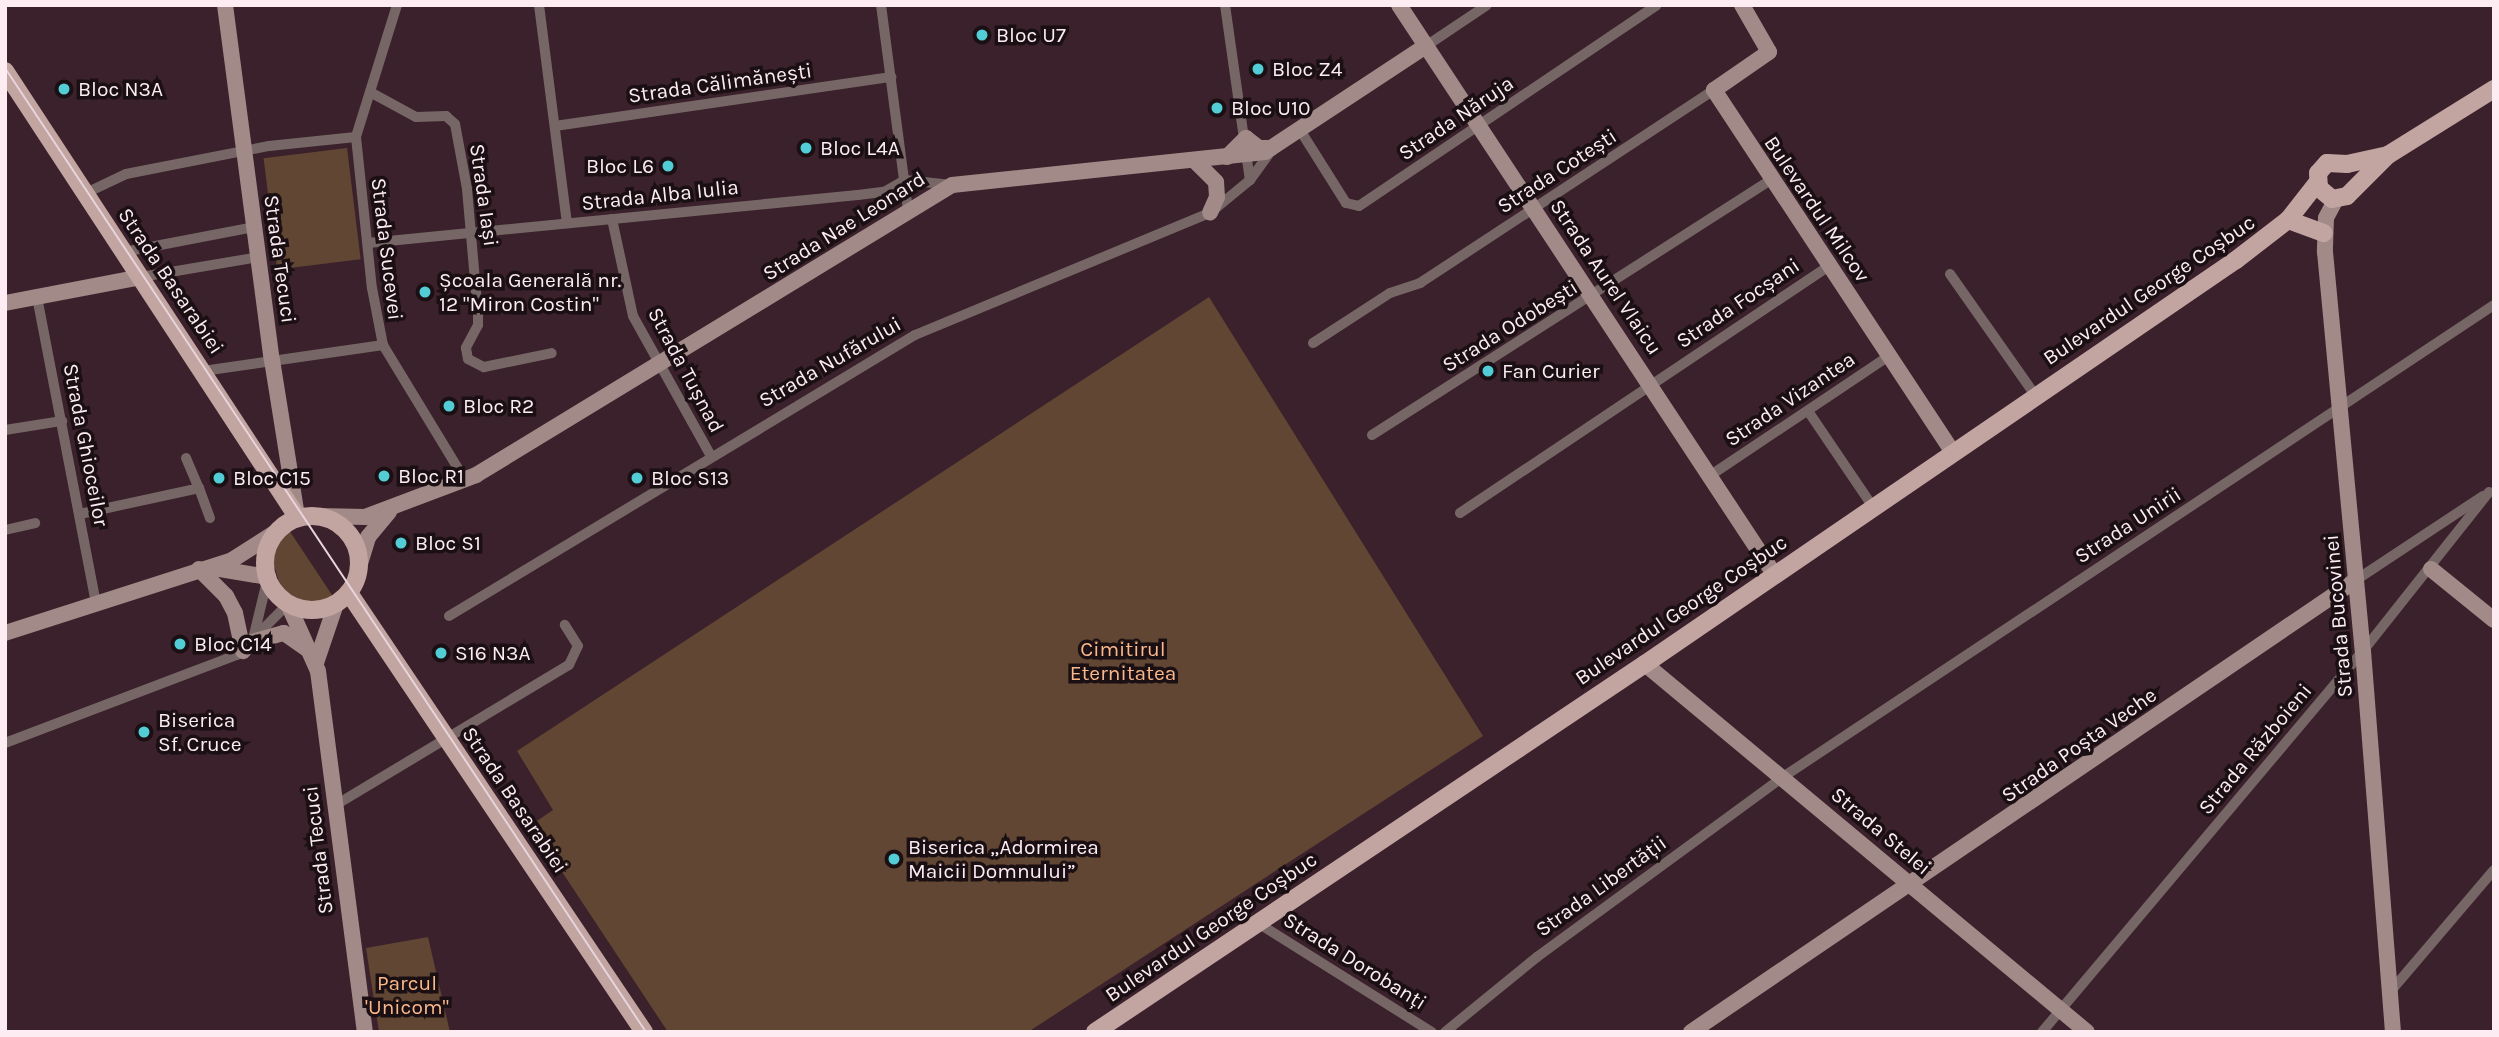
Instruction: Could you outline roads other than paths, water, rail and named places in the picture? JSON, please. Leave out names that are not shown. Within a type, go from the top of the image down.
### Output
[{"type":"main road","name":"Strada Basarabiei","points":[[5,71],[298,518]]},
{"type":"main road","name":"Bulevardul George Coșbuc","points":[[1107,1029],[1258,923],[1645,664],[2288,220],[2340,197],[2388,155],[2494,89]]},
{"type":"main road","name":"Bulevardul George Coșbuc","points":[[2288,220],[2317,183],[2324,165],[2334,161],[2347,164],[2388,155]]},
{"type":"main road","points":[[2317,183],[2340,197],[2355,176],[2347,164]]},
{"type":"main road","points":[[2288,220],[2324,233]]},
{"type":"main road","points":[[319,516],[349,534],[359,567],[342,598],[312,610],[288,604],[268,577],[267,553],[276,532],[298,518],[319,516]]},
{"type":"main road","name":"Strada Basarabiei","points":[[342,598],[447,740],[644,1032]]},
{"type":"street","name":"Strada Tecuci","points":[[225,5],[272,360],[298,518]]},
{"type":"street","name":"Strada Sucevei","points":[[397,5],[356,136],[368,243],[383,345],[465,480]]},
{"type":"street","points":[[539,5],[567,223]]},
{"type":"street","points":[[881,5],[908,211]]},
{"type":"street","points":[[1225,5],[1249,155],[1250,180]]},
{"type":"street","name":"Strada Aurel Vlaicu","points":[[1399,5],[1652,384],[1774,574]]},
{"type":"street","points":[[1426,46],[1487,5]]},
{"type":"street","name":"Strada Năruja","points":[[1300,130],[1346,203],[1355,206],[1479,126],[1657,5]]},
{"type":"street","points":[[1714,90],[1769,52],[1742,5]]},
{"type":"street","name":"Strada Nae Leonard","points":[[319,516],[365,517],[391,510],[465,480],[658,366],[953,185],[1249,155],[1273,148],[1426,46]]},
{"type":"street","name":"Strada Călimănești","points":[[555,126],[891,77]]},
{"type":"street","name":"Bulevardul Milcov","points":[[1714,90],[1953,452]]},
{"type":"street","name":"Strada Cotești","points":[[1313,343],[1390,293],[1420,283],[1714,90]]},
{"type":"street","name":"Strada Iași","points":[[370,92],[416,117],[452,120],[472,233],[478,325],[468,339],[468,359],[484,367],[552,353]]},
{"type":"street","points":[[86,193],[126,174],[245,151],[356,136]]},
{"type":"street","points":[[1246,138],[1259,148],[1273,148]]},
{"type":"street","points":[[1227,157],[1246,138]]},
{"type":"street","name":"Strada Nufărului","points":[[449,616],[915,335],[1210,213],[1250,180],[1273,148]]},
{"type":"street","points":[[1195,161],[1208,169],[1216,182],[1217,197],[1210,213]]},
{"type":"street","name":"Strada Odobești","points":[[1372,435],[1772,179]]},
{"type":"street","name":"Strada Alba Iulia","points":[[368,243],[884,192],[905,180],[953,185]]},
{"type":"street","name":"Strada Bucovinei","points":[[2340,197],[2326,218],[2324,233],[2364,651],[2393,1032]]},
{"type":"street","name":"Strada Tușnad","points":[[612,219],[633,316],[658,366],[711,456]]},
{"type":"street","points":[[124,252],[254,227]]},
{"type":"street","points":[[5,303],[258,257]]},
{"type":"street","name":"Strada Focșani","points":[[1460,513],[1829,265]]},
{"type":"street","points":[[1951,274],[2035,395]]},
{"type":"street","name":"Strada Ghioceilor","points":[[37,297],[96,601]]},
{"type":"street","name":"Strada Unirii","points":[[1783,777],[2494,305]]},
{"type":"street","points":[[203,371],[383,345]]},
{"type":"street","name":"Strada Vizantea","points":[[1711,475],[1890,355]]},
{"type":"street","points":[[1808,411],[1873,507]]},
{"type":"street","points":[[5,430],[62,421]]},
{"type":"street","points":[[186,458],[210,518]]},
{"type":"street","points":[[80,514],[199,488]]},
{"type":"street","name":"Strada Poșta Veche","points":[[1691,1032],[1913,885],[2356,580],[2492,490]]},
{"type":"street","name":"Strada Războieni","points":[[2042,1032],[2364,651],[2492,490]]},
{"type":"street","name":"Strada Nae Leonard","points":[[359,567],[368,537],[391,510]]},
{"type":"street","points":[[5,530],[35,523]]},
{"type":"street","points":[[5,633],[249,552],[276,532]]},
{"type":"street","points":[[204,568],[268,577],[248,646]]},
{"type":"street","points":[[204,568],[231,604],[248,646]]},
{"type":"street","points":[[2431,569],[2494,620]]},
{"type":"street","name":"Strada Tecuci","points":[[316,663],[342,598]]},
{"type":"street","name":"Strada Tecuci","points":[[288,604],[316,663],[365,1032]]},
{"type":"street","points":[[248,646],[288,604]]},
{"type":"street","points":[[334,806],[447,740],[575,660],[578,646],[565,625]]},
{"type":"street","points":[[5,743],[284,633],[304,644],[316,663]]},
{"type":"street","name":"Strada Stelei","points":[[1645,664],[2087,1032]]},
{"type":"street","name":"Strada Libertății","points":[[1446,1032],[1537,957],[1783,777]]},
{"type":"street","points":[[2390,992],[2494,870]]},
{"type":"street","name":"Strada Dorobanți","points":[[1258,923],[1432,1032]]},
{"type":"tram line","points":[[5,68],[646,1032]]},
{"type":"place","name":"Bloc U7","points":[[982,35]]},
{"type":"place","name":"Bloc Z4","points":[[1258,69]]},
{"type":"place","name":"Bloc N3A","points":[[64,89]]},
{"type":"place","name":"Bloc U10","points":[[1217,108]]},
{"type":"place","name":"Bloc L4A","points":[[806,148]]},
{"type":"place","name":"Bloc L6","points":[[668,166]]},
{"type":"place","name":"Școala Generală nr. 12 \"Miron Costin\"","points":[[425,292]]},
{"type":"place","name":"Fan Curier","points":[[1488,371]]},
{"type":"place","name":"Bloc R2","points":[[449,406]]},
{"type":"place","name":"Bloc R1","points":[[384,476]]},
{"type":"place","name":"Bloc C15","points":[[219,478]]},
{"type":"place","name":"Bloc S13","points":[[637,478]]},
{"type":"place","name":"Bloc S1","points":[[401,543]]},
{"type":"place","name":"Bloc C14","points":[[180,644]]},
{"type":"place","name":"S16 N3A","points":[[441,653]]},
{"type":"place","name":"Biserica Sf. Cruce","points":[[144,732]]},
{"type":"place","name":"Biserica „Adormirea Maicii Domnului”","points":[[894,859]]},
{"type":"park label","name":"Cimitirul Eternitatea","points":[[1123,661]]},
{"type":"park label","name":"Parcul 'Unicom\"","points":[[407,995]]}]
